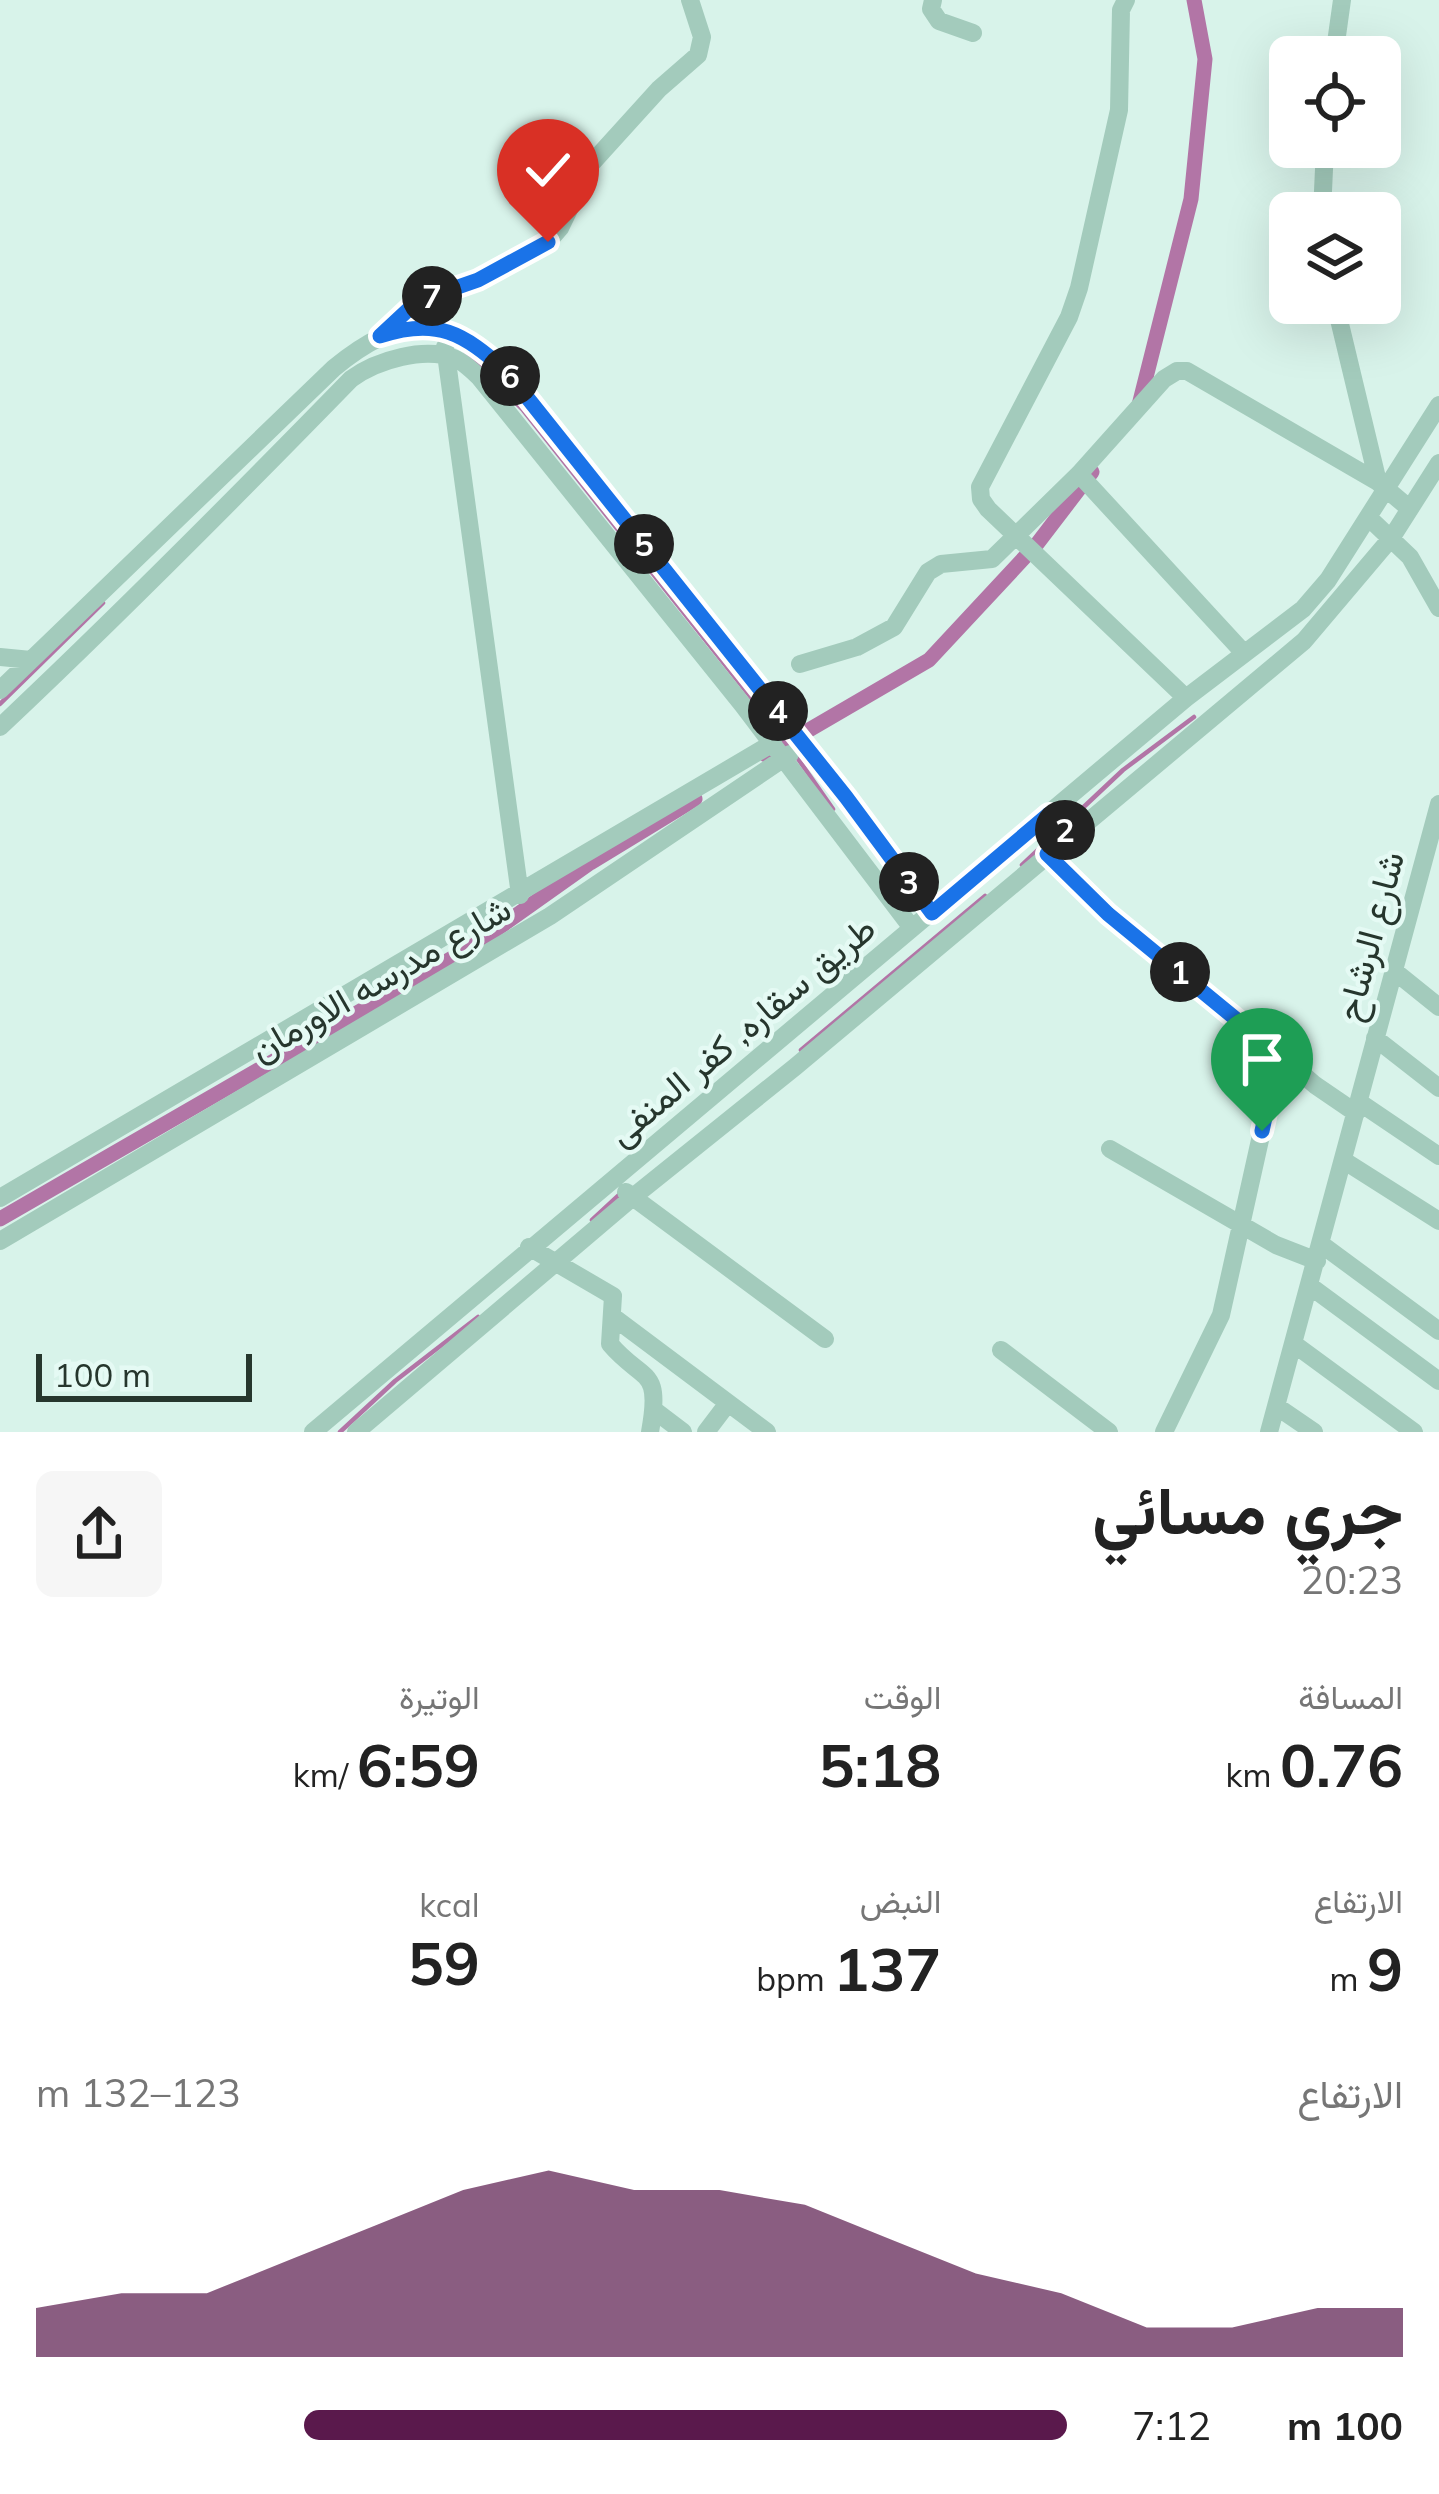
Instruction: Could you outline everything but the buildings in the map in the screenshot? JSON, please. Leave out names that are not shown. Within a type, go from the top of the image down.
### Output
[{"type":"street","points":[[0,690],[334,368],[409,309],[478,280],[548,242],[560,228],[591,164],[659,89],[698,55],[702,37],[691,0]]},
{"type":"street","points":[[933,0],[931,9],[939,21],[973,33]]},
{"type":"street","points":[[1126,0],[1121,10],[1119,110],[1079,288],[980,487],[981,500],[1186,698]]},
{"type":"street","points":[[1337,36],[1342,0]]},
{"type":"street","points":[[1340,324],[1382,485]]},
{"type":"street","points":[[380,336],[407,327],[443,330],[477,345],[506,371],[760,688],[932,913]]},
{"type":"street","points":[[443,330],[520,895]]},
{"type":"street","points":[[0,727],[106,628],[351,379],[387,362],[421,356],[456,359],[480,378],[742,704],[912,928]]},
{"type":"street","points":[[800,664],[856,647],[894,627],[928,572],[957,561],[985,562],[1177,371],[1187,371],[1382,485],[1410,509]]},
{"type":"street","name":"طريق سقاره, كفر المنفى","points":[[316,1431],[386,1388],[542,1255],[633,1197],[912,928],[1059,824],[1239,671],[1328,580],[1368,517],[1382,485],[1439,405]]},
{"type":"street","name":"طريق سقاره, كفر المنفى","points":[[356,1432],[386,1388],[542,1255],[613,1182],[709,1120],[1047,854],[1059,824],[1186,698],[1317,629],[1392,537],[1439,463]]},
{"type":"street","points":[[1078,474],[1239,671]]},
{"type":"street","points":[[1368,517],[1410,557],[1439,608]]},
{"type":"street","points":[[673,621],[691,603]]},
{"type":"street","points":[[0,657],[31,660]]},
{"type":"street","points":[[742,704],[760,688]]},
{"type":"street","points":[[778,751],[805,746]]},
{"type":"street","name":"شارع مدرسه الاورمان","points":[[0,1198],[520,895],[778,751]]},
{"type":"street","name":"شارع مدرسه الاورمان","points":[[0,1241],[550,916],[778,751]]},
{"type":"street","name":"شارع الرشاح","points":[[1269,1432],[1438,815]]},
{"type":"street","points":[[1047,854],[1108,914],[1287,1061],[1439,1156]]},
{"type":"street","points":[[1393,970],[1436,999]]},
{"type":"street","points":[[1376,1038],[1439,1088]]},
{"type":"street","points":[[1164,1432],[1221,1316],[1268,1104],[1287,1061]]},
{"type":"street","points":[[1110,1149],[1241,1225],[1319,1252],[1439,1330]]},
{"type":"street","points":[[1343,1160],[1439,1221]]},
{"type":"street","points":[[613,1182],[825,1339]]},
{"type":"street","points":[[542,1255],[611,1292],[615,1301],[610,1343],[649,1378],[654,1410],[650,1432]]},
{"type":"street","points":[[1310,1286],[1439,1381]]},
{"type":"street","points":[[612,1316],[767,1432]]},
{"type":"street","points":[[1294,1344],[1414,1432]]},
{"type":"street","points":[[1001,1350],[1108,1432]]},
{"type":"street","points":[[706,1432],[728,1403]]},
{"type":"street","points":[[1276,1406],[1313,1432]]},
{"type":"street","points":[[654,1410],[683,1432]]},
{"type":"waterway","points":[[1138,409],[1191,199],[1205,59],[1194,0]]},
{"type":"waterway","points":[[465,351],[523,410],[787,743],[833,809]]},
{"type":"waterway","points":[[766,755],[929,660],[1037,544],[1092,472]]},
{"type":"waterway","points":[[0,704],[103,603]]},
{"type":"waterway","points":[[1022,865],[1123,770],[1194,717]]},
{"type":"waterway","points":[[0,1219],[473,946],[590,863],[695,799]]},
{"type":"waterway","points":[[801,1050],[985,896]]},
{"type":"waterway","points":[[592,1220],[619,1195]]},
{"type":"waterway","points":[[340,1432],[395,1381],[478,1317]]},
{"type":"route","points":[[548,242],[478,280],[432,296],[409,309],[380,336],[407,327],[431,327],[477,345],[506,371],[846,797],[932,913],[1049,814],[1070,836],[1047,854],[1108,914],[1287,1061],[1262,1131]]}]
